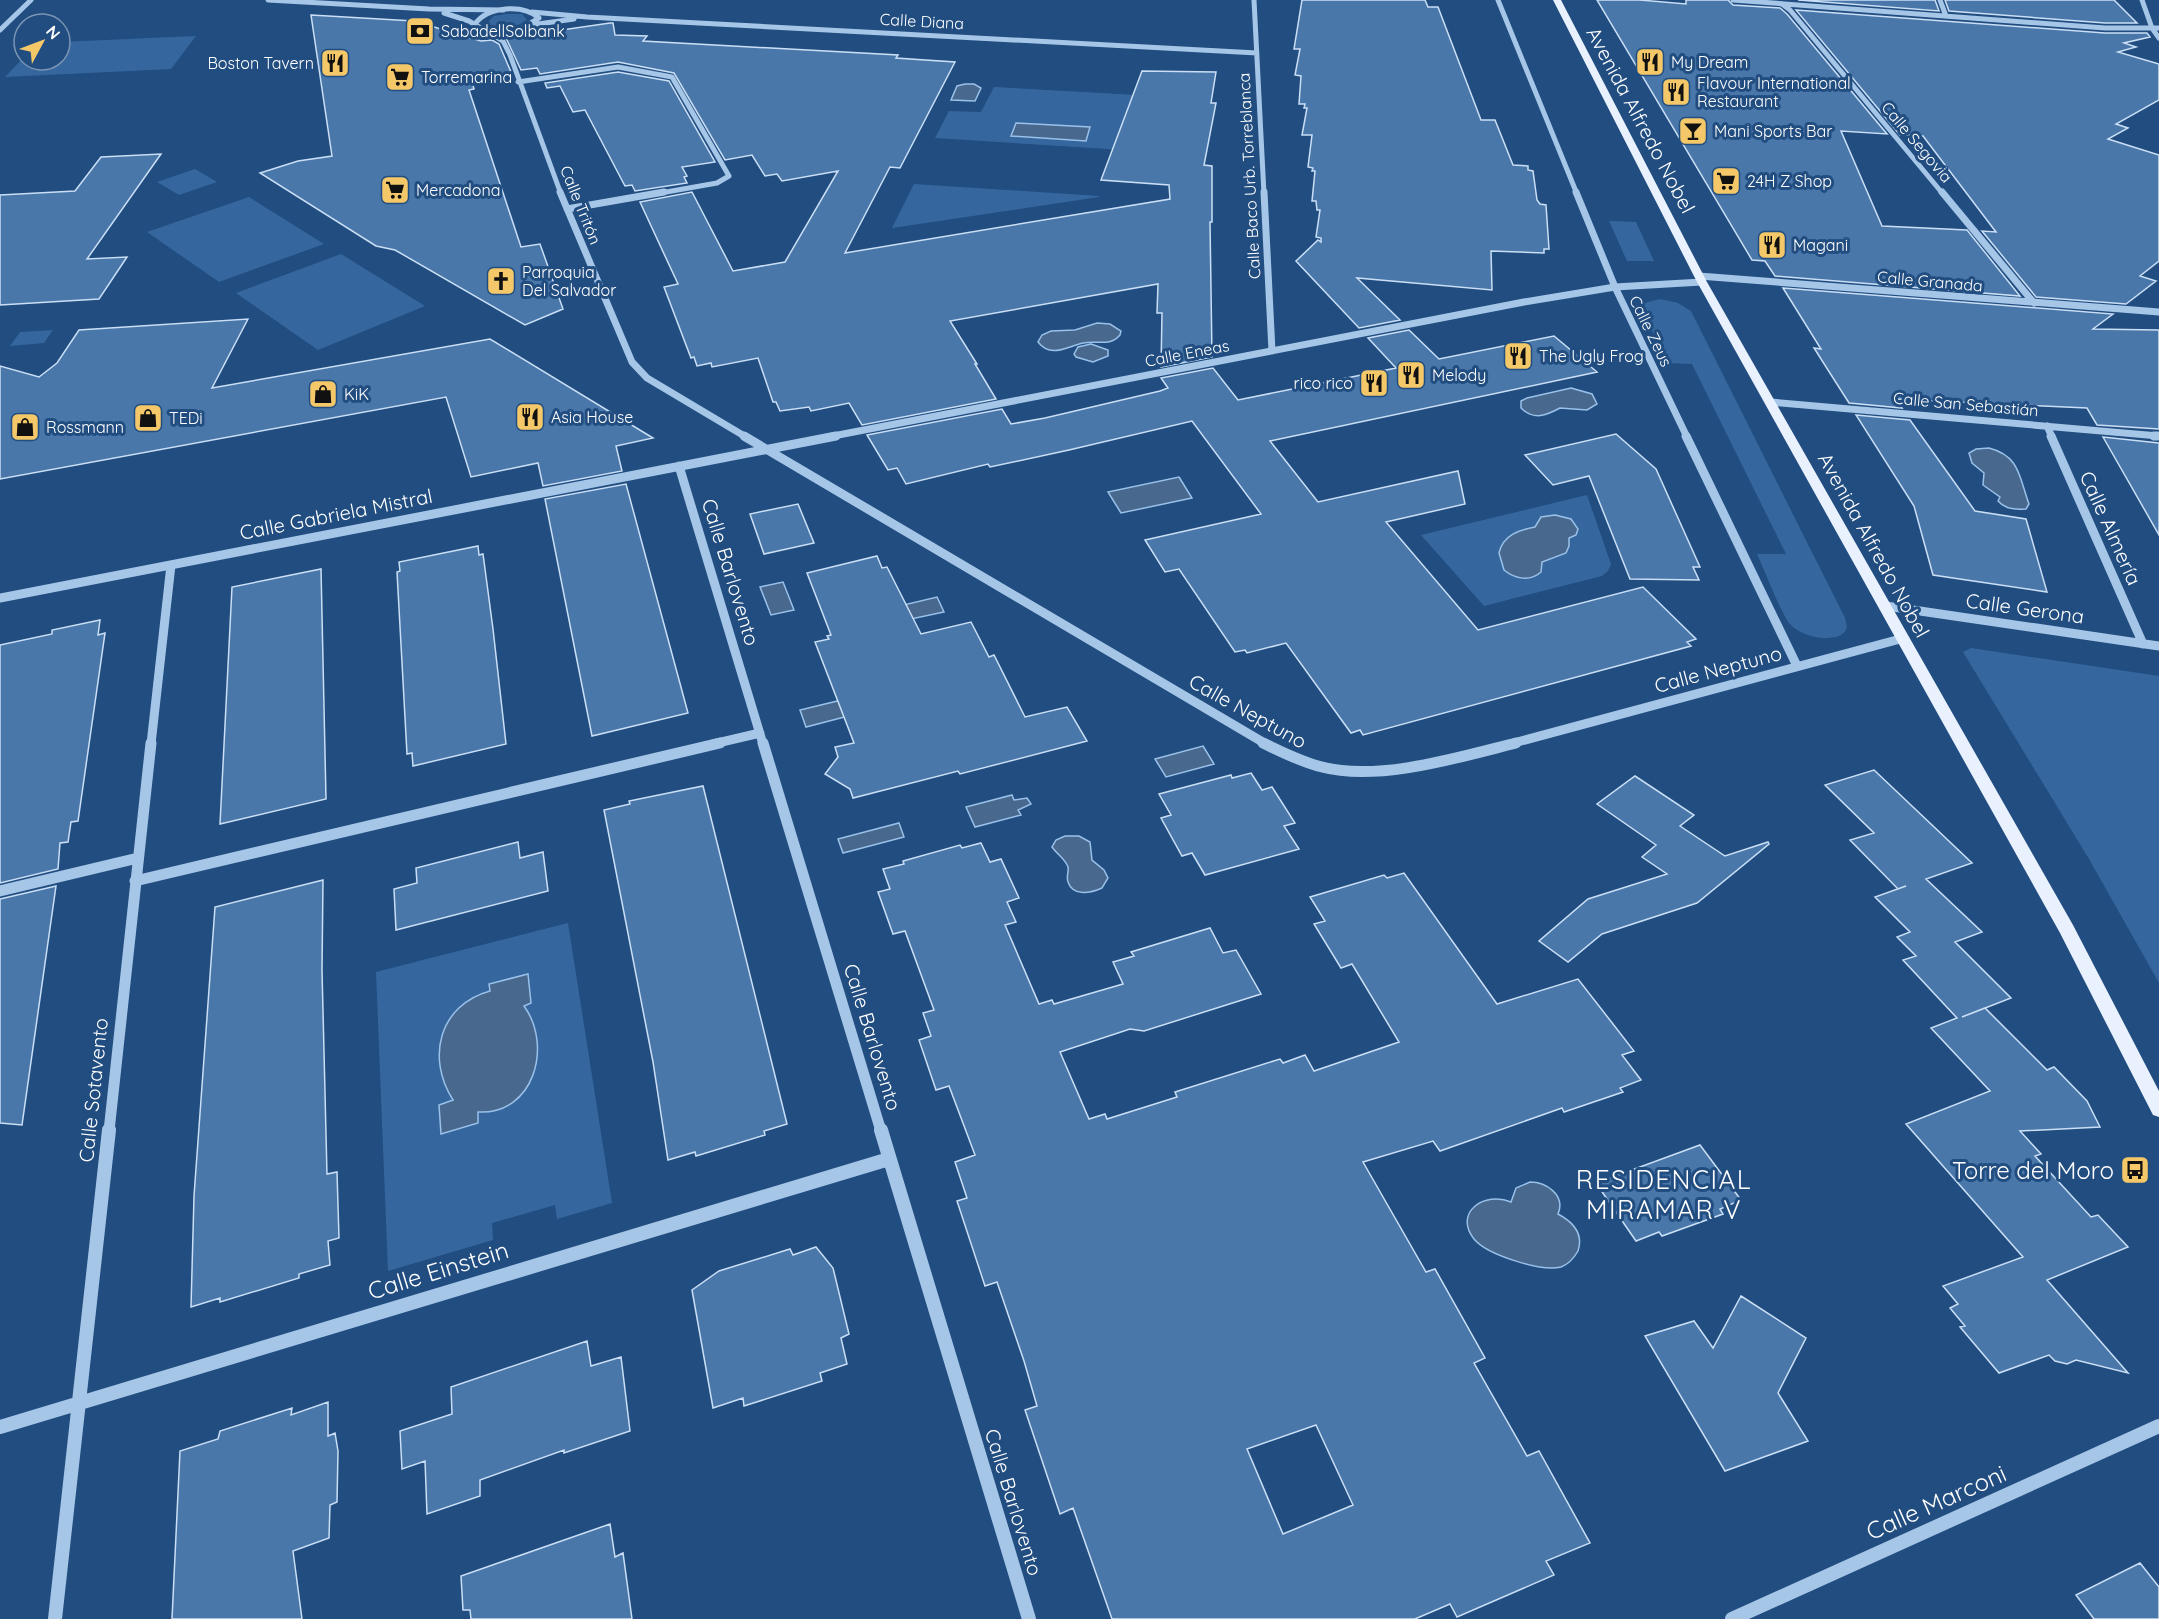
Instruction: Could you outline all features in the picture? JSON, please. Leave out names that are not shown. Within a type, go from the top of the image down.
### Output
[{"type":"main road","name":"Avenida Alfredo Nobel","points":[[1557,0],[1651,179],[1700,279],[2067,930],[2159,1109]]},
{"type":"street","points":[[0,30],[31,0]]},
{"type":"street","points":[[268,0],[429,9],[504,10]]},
{"type":"street","name":"Calle Baco Urb. Torreblanca","points":[[1254,0],[1272,351]]},
{"type":"street","name":"Calle Zeus","points":[[1498,0],[1615,287],[1797,666]]},
{"type":"street","points":[[1732,0],[2125,29],[2159,28]]},
{"type":"street","name":"Calle Segovia","points":[[1777,0],[1790,10],[2034,303]]},
{"type":"street","points":[[1940,0],[1946,16]]},
{"type":"street","points":[[2142,0],[2152,28],[2159,38]]},
{"type":"street","points":[[429,9],[469,20],[503,41],[520,29]]},
{"type":"street","points":[[475,24],[480,17],[486,14],[504,10]]},
{"type":"street","name":"Calle Diana","points":[[504,10],[586,17],[1257,53]]},
{"type":"street","points":[[531,25],[539,18],[532,12]]},
{"type":"street","name":"Calle Diana","points":[[520,29],[531,25],[586,17]]},
{"type":"street","points":[[483,29],[500,31],[520,29]]},
{"type":"street","name":"Calle Tritón","points":[[503,41],[567,209],[622,341],[638,370],[657,385],[767,449]]},
{"type":"street","points":[[518,82],[618,68],[672,77],[729,176],[717,183],[567,209]]},
{"type":"street","name":"Calle Eneas","points":[[679,466],[1615,287],[1700,279]]},
{"type":"street","name":"Calle Granada","points":[[1700,279],[2159,312]]},
{"type":"street","name":"Calle San Sebastián","points":[[1770,402],[2159,436]]},
{"type":"street","name":"Calle Almería","points":[[2047,426],[2143,644]]},
{"type":"street","name":"Calle Neptuno","points":[[767,449],[1244,733],[1297,760],[1324,768],[1352,772],[1381,771],[1467,756],[1904,638]]},
{"type":"street","name":"Calle Gabriela Mistral","points":[[0,598],[679,466]]},
{"type":"street","name":"Calle Barlovento","points":[[679,466],[1029,1619]]},
{"type":"street","name":"Calle Sotavento","points":[[55,1619],[171,565]]},
{"type":"street","name":"Calle Gerona","points":[[1886,606],[2159,646]]},
{"type":"street","points":[[135,881],[760,733]]},
{"type":"street","points":[[0,891],[138,858]]},
{"type":"street","name":"Calle Einstein","points":[[0,1427],[890,1159]]},
{"type":"street","name":"Calle Marconi","points":[[1732,1619],[2159,1426]]},
{"type":"shaded area","points":[[522,14],[527,20],[507,28],[487,23],[494,16]]},
{"type":"shaded area","points":[[196,36],[171,69],[5,77],[12,70],[12,72],[72,72],[72,41]]},
{"type":"shaded area","points":[[974,84],[981,88],[975,101],[951,100],[957,86]]},
{"type":"shaded area","points":[[994,87],[1154,96],[1140,151],[935,138],[949,111],[981,112]]},
{"type":"shaded area","points":[[1016,123],[1090,127],[1086,141],[1011,136]]},
{"type":"shaded area","points":[[195,169],[217,182],[179,195],[157,182]]},
{"type":"shaded area","points":[[914,184],[1099,196],[1099,197],[892,228]]},
{"type":"shaded area","points":[[249,197],[324,244],[219,282],[147,232]]},
{"type":"shaded area","points":[[1609,221],[1636,222],[1654,261],[1627,261]]},
{"type":"shaded area","points":[[341,254],[425,306],[318,350],[236,293]]},
{"type":"shaded area","points":[[1660,299],[1678,303],[1691,311],[1845,618],[1847,627],[1840,636],[1823,638],[1807,635],[1792,627],[1785,617],[1757,554],[1786,554],[1692,364],[1666,363],[1642,308],[1645,303]]},
{"type":"shaded area","points":[[1097,323],[1110,324],[1121,331],[1120,335],[1108,342],[1088,342],[1054,351],[1048,350],[1038,342],[1042,335],[1051,331],[1075,330]]},
{"type":"shaded area","points":[[53,330],[44,343],[10,346],[20,332]]},
{"type":"shaded area","points":[[1091,344],[1108,350],[1108,356],[1093,362],[1076,357],[1074,354],[1078,347]]},
{"type":"shaded area","points":[[1571,388],[1592,394],[1597,404],[1587,410],[1560,408],[1540,416],[1521,408],[1521,401],[1527,398]]},
{"type":"shaded area","points":[[1989,448],[2007,456],[2013,462],[2029,504],[2026,509],[2004,506],[1998,501],[2000,497],[1983,485],[1984,473],[1972,463],[1969,453],[1976,449]]},
{"type":"shaded area","points":[[1179,477],[1192,498],[1121,513],[1108,492]]},
{"type":"shaded area","points":[[1587,495],[1611,564],[1608,571],[1602,576],[1484,606],[1421,535]]},
{"type":"shaded area","points":[[1555,515],[1571,519],[1578,529],[1576,535],[1569,538],[1566,553],[1542,562],[1541,572],[1532,577],[1513,576],[1504,570],[1499,553],[1504,542],[1518,532],[1535,527],[1541,517]]},
{"type":"shaded area","points":[[783,582],[794,610],[771,615],[760,587]]},
{"type":"shaded area","points":[[937,597],[944,612],[911,619],[891,608]]},
{"type":"shaded area","points":[[1971,648],[2159,676],[2159,983],[2089,859],[1963,652]]},
{"type":"shaded area","points":[[850,698],[856,714],[806,727],[800,710]]},
{"type":"shaded area","points":[[1203,746],[1214,764],[1166,777],[1155,759]]},
{"type":"shaded area","points":[[1012,795],[1014,800],[1027,798],[1031,804],[1018,810],[1021,815],[975,827],[966,807]]},
{"type":"shaded area","points":[[899,823],[904,837],[843,853],[838,839]]},
{"type":"shaded area","points":[[1065,836],[1079,836],[1090,842],[1092,860],[1104,870],[1108,878],[1102,888],[1078,892],[1070,887],[1067,880],[1067,864],[1052,847],[1056,840]]},
{"type":"shaded area","points":[[568,923],[612,1203],[557,1219],[555,1205],[492,1223],[493,1240],[388,1271],[376,972]]},
{"type":"shaded area","points":[[528,974],[531,1003],[524,1006],[533,1022],[537,1040],[537,1058],[533,1075],[525,1090],[513,1102],[497,1110],[478,1112],[478,1123],[441,1134],[439,1105],[453,1100],[440,1067],[439,1051],[442,1035],[449,1021],[459,1008],[473,998],[490,991],[489,984]]},
{"type":"shaded area","points":[[1530,1182],[1542,1184],[1553,1191],[1559,1201],[1558,1214],[1573,1224],[1578,1233],[1580,1239],[1578,1251],[1561,1267],[1529,1265],[1502,1256],[1481,1245],[1468,1229],[1467,1220],[1475,1206],[1491,1199],[1511,1202],[1516,1188]]},
{"type":"building","points":[[1302,0],[1425,0],[1428,7],[1438,7],[1481,120],[1495,120],[1513,165],[1528,166],[1528,170],[1533,171],[1537,200],[1540,204],[1546,205],[1549,249],[1544,249],[1544,253],[1491,251],[1492,290],[1357,278],[1400,320],[1359,328],[1296,261],[1318,240],[1321,242],[1321,238],[1316,237],[1320,210],[1317,210],[1316,201],[1312,201],[1315,171],[1308,167],[1312,135],[1302,135],[1307,108],[1304,108],[1305,104],[1299,104],[1301,76],[1295,75],[1300,49],[1294,49]]},
{"type":"building","points":[[1597,0],[1640,0],[1686,4],[1686,0],[1728,0],[1733,5],[1780,8],[1887,134],[1841,131],[1882,226],[1967,230],[2020,296],[1775,276],[1765,261],[1752,260]]},
{"type":"building","points":[[1798,0],[1935,0],[1939,11]]},
{"type":"building","points":[[1945,0],[2114,0],[2137,23],[2105,23],[1949,11]]},
{"type":"building","points":[[1796,10],[2105,33],[2147,33],[2150,37],[2124,43],[2136,47],[2118,52],[2159,64],[2159,100],[2116,124],[2128,128],[2108,139],[2159,155],[2159,261],[2140,276],[2156,281],[2126,304],[2036,297],[1982,231],[1996,232],[1923,136],[1900,135]]},
{"type":"building","points":[[311,15],[414,21],[481,41],[492,40],[499,44],[511,72],[471,78],[474,89],[469,90],[521,247],[540,244],[563,309],[525,325],[395,250],[376,246],[260,173],[298,161],[332,156]]},
{"type":"building","points":[[613,23],[615,35],[647,36],[643,41],[898,55],[896,58],[955,62],[900,168],[890,167],[845,253],[1170,199],[1169,185],[1101,180],[1142,71],[1216,72],[1211,103],[1216,103],[1204,165],[1212,166],[1212,222],[1210,222],[1212,357],[1161,367],[1162,313],[1157,313],[1158,284],[950,321],[996,399],[862,425],[849,403],[811,411],[809,407],[780,411],[776,402],[773,402],[758,358],[712,367],[711,363],[697,366],[694,357],[691,358],[664,287],[678,284],[640,202],[692,192],[733,271],[785,262],[838,171],[782,181],[777,174],[765,176],[752,155],[725,160],[674,73],[618,62],[540,74],[537,68],[521,70],[506,38]]},
{"type":"building","points":[[618,72],[669,81],[715,162],[682,167],[687,176],[684,177],[687,183],[635,191],[632,185],[625,186],[585,110],[573,112],[560,86],[547,88],[545,83]]},
{"type":"building","points":[[161,154],[87,259],[127,257],[99,299],[0,305],[0,195],[75,191],[101,157]]},
{"type":"building","points":[[1783,288],[2113,314],[2093,329],[2159,330],[2159,429],[2097,425],[2087,408],[1895,399],[1902,408],[1849,403],[1814,348],[1821,349]]},
{"type":"building","points":[[248,319],[212,388],[490,339],[653,438],[616,446],[622,471],[543,486],[538,463],[471,477],[446,397],[0,479],[0,366],[39,377],[57,363],[79,330]]},
{"type":"building","points":[[1409,330],[1439,359],[1554,336],[1597,372],[1270,441],[1318,502],[1458,471],[1465,504],[1386,522],[1478,630],[1643,587],[1696,639],[1687,642],[1691,646],[1363,735],[1360,730],[1351,733],[1286,643],[1247,653],[1245,650],[1235,652],[1179,569],[1165,572],[1145,540],[1261,514],[1192,421],[990,467],[988,464],[906,484],[897,468],[888,470],[867,435],[1002,409],[1011,424],[1045,418],[1160,391],[1168,388],[1161,378],[1213,368],[1238,400],[1396,368],[1368,338]]},
{"type":"building","points":[[1856,415],[1910,420],[1975,511],[2026,519],[2047,592],[1933,575],[1914,506]]},
{"type":"building","points":[[1616,434],[1656,469],[1700,567],[1693,567],[1699,580],[1630,579],[1589,476],[1553,485],[1525,455]]},
{"type":"building","points":[[2103,437],[2159,443],[2159,535]]},
{"type":"building","points":[[626,484],[688,713],[592,736],[545,499]]},
{"type":"building","points":[[798,504],[814,543],[764,554],[750,514]]},
{"type":"building","points":[[478,546],[479,555],[483,554],[506,744],[413,766],[412,753],[407,754],[397,572],[400,571],[399,562]]},
{"type":"building","points":[[877,556],[882,568],[887,567],[921,634],[971,622],[989,657],[994,655],[1025,717],[1067,707],[1087,741],[960,774],[958,771],[853,798],[850,789],[825,774],[838,757],[835,747],[854,743],[815,642],[829,639],[827,636],[831,635],[807,573]]},
{"type":"building","points":[[321,569],[326,799],[220,824],[232,587]]},
{"type":"building","points":[[100,620],[98,635],[105,633],[78,821],[71,822],[68,842],[60,843],[58,869],[0,883],[0,645],[52,634],[52,630]]},
{"type":"building","points":[[1874,770],[1972,863],[1926,879],[1982,932],[1955,942],[2011,998],[1985,1008],[2047,1070],[2054,1067],[2087,1101],[2100,1127],[2020,1131],[2041,1154],[2035,1156],[2091,1217],[2098,1215],[2128,1247],[2047,1280],[2128,1373],[2076,1360],[2067,1364],[2055,1361],[2049,1355],[1999,1373],[1960,1327],[1965,1326],[1950,1308],[1958,1304],[1943,1286],[2023,1257],[1906,1124],[1990,1091],[1931,1028],[1957,1018],[1903,960],[1916,956],[1897,937],[1910,932],[1875,897],[1898,889],[1850,840],[1874,833],[1825,785]]},
{"type":"building","points":[[1251,773],[1262,790],[1272,787],[1295,823],[1284,826],[1299,849],[1205,875],[1192,853],[1182,856],[1161,818],[1171,815],[1159,794],[1231,775],[1232,778]]},
{"type":"building","points":[[1635,776],[1694,815],[1680,826],[1725,856],[1768,842],[1769,844],[1697,903],[1602,934],[1568,962],[1539,941],[1588,899],[1667,874],[1642,857],[1656,845],[1597,804]]},
{"type":"building","points":[[703,786],[787,1124],[764,1131],[765,1135],[696,1156],[695,1152],[668,1160],[653,1062],[604,810],[630,804],[629,801]]},
{"type":"building","points":[[518,842],[520,858],[543,852],[548,891],[396,930],[394,889],[417,883],[416,868]]},
{"type":"building","points":[[981,843],[990,862],[1001,859],[1019,898],[1007,902],[1016,922],[1005,925],[1039,1004],[1052,1000],[1054,1004],[1123,984],[1113,962],[1134,956],[1131,952],[1210,928],[1223,953],[1236,950],[1261,994],[1144,1031],[1130,1029],[1060,1052],[1089,1119],[1105,1114],[1107,1119],[1177,1097],[1175,1092],[1280,1059],[1283,1063],[1305,1055],[1314,1071],[1399,1042],[1352,964],[1341,968],[1314,924],[1325,921],[1310,897],[1384,875],[1387,878],[1404,873],[1497,1004],[1578,979],[1634,1051],[1622,1055],[1641,1080],[1620,1088],[1623,1092],[1564,1112],[1562,1108],[1440,1151],[1433,1141],[1363,1162],[1426,1272],[1435,1269],[1485,1358],[1474,1363],[1527,1456],[1539,1451],[1590,1543],[1546,1561],[1554,1575],[1457,1617],[1450,1604],[1415,1619],[1112,1619],[1073,1508],[1060,1514],[1025,1410],[1037,1406],[1024,1361],[997,1282],[985,1286],[957,1201],[967,1198],[955,1162],[975,1155],[949,1086],[936,1090],[919,1040],[931,1036],[923,1013],[934,1010],[905,931],[893,934],[878,892],[890,889],[883,869],[960,845],[962,848]],"holes":[[[1316,1425],[1353,1505],[1283,1534],[1247,1449]]]},
{"type":"building","points":[[323,880],[322,970],[327,1174],[337,1172],[339,1238],[328,1241],[330,1265],[299,1274],[299,1278],[220,1302],[220,1298],[191,1307],[194,1196],[215,907]]},
{"type":"building","points":[[56,886],[22,1125],[0,1123],[0,899]]},
{"type":"building","points":[[1700,1145],[1741,1200],[1720,1209],[1723,1214],[1662,1236],[1659,1232],[1636,1241],[1596,1183]]},
{"type":"building","points":[[816,1247],[833,1268],[849,1334],[841,1338],[847,1364],[820,1373],[822,1381],[744,1406],[743,1398],[713,1408],[692,1290],[719,1271],[790,1249],[793,1255]]},
{"type":"building","points":[[1741,1296],[1806,1338],[1778,1393],[1808,1441],[1725,1471],[1645,1336],[1694,1321],[1713,1348]]},
{"type":"building","points":[[587,1341],[591,1366],[621,1357],[630,1431],[564,1453],[564,1450],[480,1480],[480,1496],[427,1514],[425,1461],[402,1469],[400,1431],[452,1414],[451,1387]]},
{"type":"building","points":[[328,1402],[328,1436],[335,1433],[338,1451],[337,1502],[330,1505],[329,1538],[293,1551],[302,1619],[172,1619],[180,1451],[218,1439],[220,1431],[292,1408],[291,1415]]},
{"type":"building","points":[[610,1524],[615,1557],[623,1553],[632,1619],[471,1619],[470,1610],[463,1610],[461,1576]]},
{"type":"building","points":[[2140,1563],[2159,1587],[2159,1619],[2094,1619],[2076,1595]]},
{"type":"place","name":"SabadellSolbank","points":[[420,31]]},
{"type":"place","name":"My Dream","points":[[1650,62]]},
{"type":"place","name":"Boston Tavern","points":[[335,63]]},
{"type":"place","name":"Torremarina","points":[[400,77]]},
{"type":"place","name":"Flavour International Restaurant","points":[[1676,92]]},
{"type":"place","name":"Mani Sports Bar","points":[[1693,131]]},
{"type":"place","name":"24H Z Shop","points":[[1726,181]]},
{"type":"place","name":"Mercadona","points":[[395,190]]},
{"type":"place","name":"Magani","points":[[1772,245]]},
{"type":"place","name":"Parroquia Del Salvador","points":[[501,281]]},
{"type":"place","name":"The Ugly Frog","points":[[1518,356]]},
{"type":"place","name":"Melody","points":[[1411,375]]},
{"type":"place","name":"rico rico","points":[[1374,383]]},
{"type":"place","name":"KiK","points":[[323,394]]},
{"type":"place","name":"Asia House","points":[[530,417]]},
{"type":"place","name":"TEDi","points":[[148,418]]},
{"type":"place","name":"Rossmann","points":[[25,427]]},
{"type":"place","name":"Torre del Moro","points":[[2135,1170]]},
{"type":"district","name":"RESIDENCIAL MIRAMAR V","points":[[1664,1194]]}]
